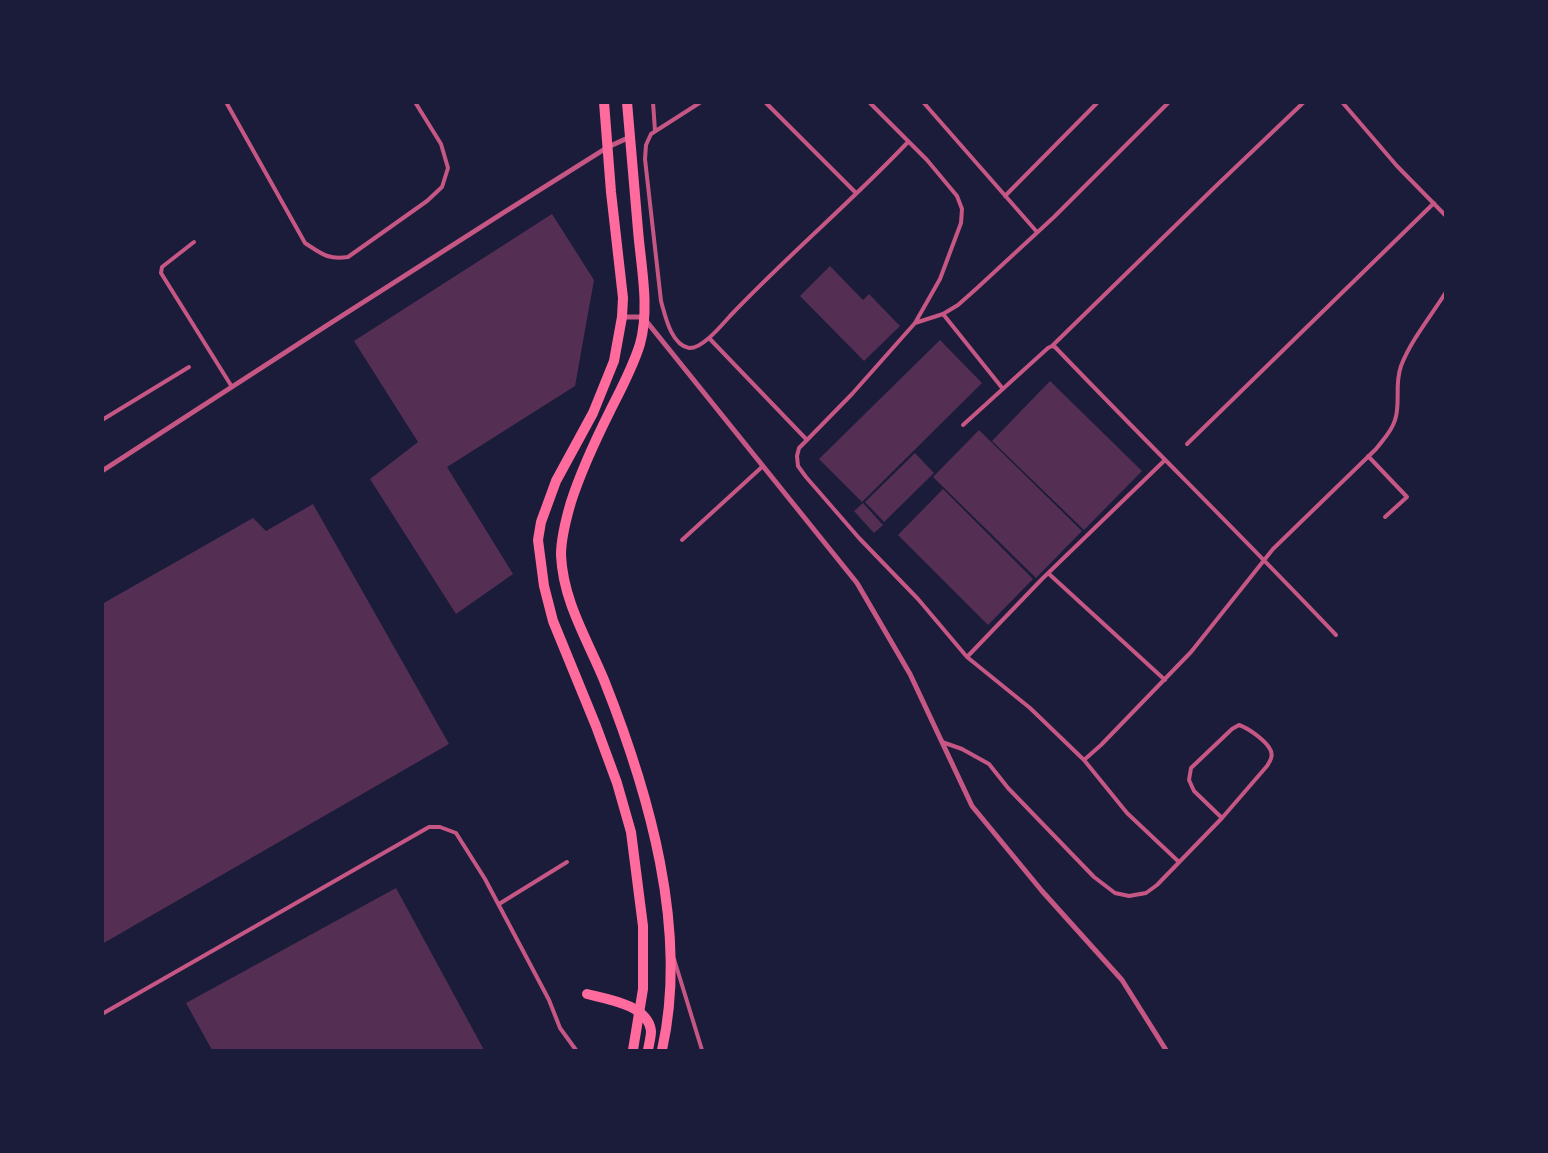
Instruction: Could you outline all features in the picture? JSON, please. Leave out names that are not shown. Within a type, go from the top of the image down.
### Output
[{"type":"main road","points":[[604,102],[611,192],[623,298],[622,317],[614,361],[593,413],[556,481],[541,522],[538,540],[544,586],[553,621],[596,726],[617,783],[631,832],[644,926],[643,989],[633,1050]]},
{"type":"main road","points":[[627,102],[644,295],[640,341],[630,371],[592,449],[574,493],[564,524],[561,554],[564,583],[575,616],[604,680],[639,774],[659,852],[668,919],[672,980],[668,1024],[662,1050]]},
{"type":"main road","points":[[587,994],[621,1002],[640,1013],[648,1022],[651,1032],[648,1050]]},
{"type":"street","points":[[102,471],[608,147],[630,138]]},
{"type":"street","points":[[622,317],[643,317],[856,584],[910,674],[972,806],[1037,884],[1122,980],[1166,1050]]},
{"type":"lane","points":[[226,102],[305,243],[319,253],[334,259],[348,257],[427,202],[442,187],[448,168],[441,144],[415,102]]},
{"type":"lane","points":[[653,102],[655,131]]},
{"type":"lane","points":[[701,102],[651,134],[646,145],[645,159],[661,301],[666,322],[676,339],[687,348],[697,346],[710,338],[747,299],[908,142]]},
{"type":"lane","points":[[765,102],[856,193]]},
{"type":"lane","points":[[868,102],[927,160],[957,196],[962,209],[960,223],[940,279],[915,323],[852,394],[799,448],[796,456],[798,466],[860,538],[918,599],[967,657],[1030,708],[1084,760],[1127,813],[1179,862]]},
{"type":"lane","points":[[923,102],[1037,232]]},
{"type":"lane","points":[[1005,196],[1098,102]]},
{"type":"lane","points":[[915,323],[943,314],[958,305],[1037,232],[1169,102]]},
{"type":"lane","points":[[963,425],[1052,346],[1216,185],[1304,102]]},
{"type":"lane","points":[[1342,102],[1397,166],[1446,216]]},
{"type":"lane","points":[[1187,444],[1434,203]]},
{"type":"lane","points":[[194,242],[162,267],[161,274],[232,387]]},
{"type":"lane","points":[[1084,760],[1165,680],[1197,645],[1264,559],[1376,448],[1393,426],[1397,410],[1396,383],[1401,366],[1446,292]]},
{"type":"lane","points":[[943,314],[1003,388]]},
{"type":"lane","points":[[710,338],[807,440]]},
{"type":"lane","points":[[1052,346],[1264,559],[1336,635]]},
{"type":"lane","points":[[102,420],[189,367]]},
{"type":"lane","points":[[1368,456],[1407,497],[1385,517]]},
{"type":"lane","points":[[967,657],[1048,573],[1164,460]]},
{"type":"lane","points":[[682,540],[763,466]]},
{"type":"lane","points":[[1048,573],[1165,680]]},
{"type":"lane","points":[[940,741],[962,749],[989,764],[1008,788],[1094,878],[1115,893],[1129,896],[1146,894],[1222,818],[1271,760],[1272,752],[1269,747],[1248,728],[1239,726],[1232,729],[1191,768],[1189,780],[1194,792],[1222,818]]},
{"type":"lane","points":[[102,1014],[429,827],[440,827],[456,833],[499,904],[549,1000],[560,1028],[576,1050]]},
{"type":"lane","points":[[499,904],[567,862]]},
{"type":"lane","points":[[669,947],[702,1050]]},
{"type":"building","points":[[552,214],[594,280],[575,386],[447,467],[513,574],[456,614],[370,479],[418,442],[354,341]]},
{"type":"building","points":[[830,266],[863,300],[869,294],[900,326],[864,361],[800,296]]},
{"type":"building","points":[[940,340],[982,383],[862,502],[819,459]]},
{"type":"building","points":[[1050,381],[1142,471],[1084,530],[992,441]]},
{"type":"building","points":[[979,430],[1082,531],[1036,578],[933,477]]},
{"type":"building","points":[[915,453],[934,473],[884,522],[865,502]]},
{"type":"building","points":[[943,489],[1033,579],[988,625],[898,535]]},
{"type":"building","points":[[863,503],[883,525],[874,533],[854,511]]},
{"type":"building","points":[[313,504],[449,744],[102,944],[102,604],[253,518],[266,531]]},
{"type":"building","points":[[396,888],[484,1050],[212,1050],[186,1003]]}]
